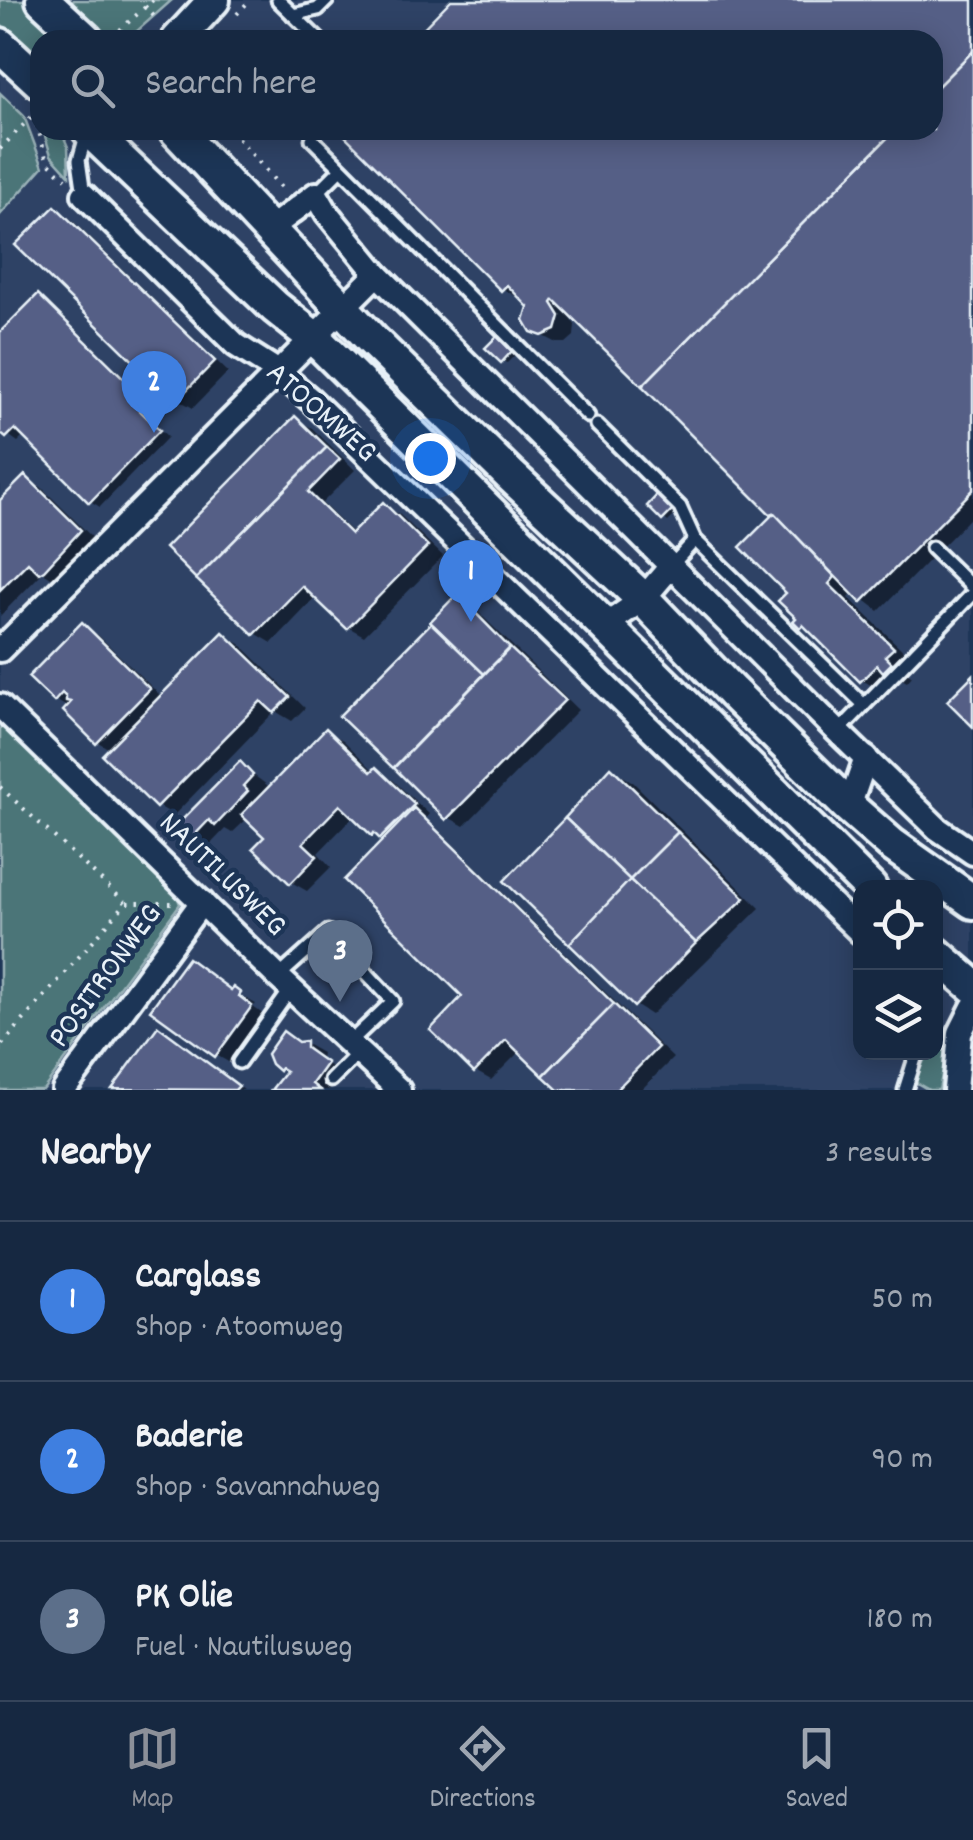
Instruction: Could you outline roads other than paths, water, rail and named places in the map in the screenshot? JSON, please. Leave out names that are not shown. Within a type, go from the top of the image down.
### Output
[{"type":"main road","points":[[43,0],[75,30]]},
{"type":"main road","points":[[0,45],[30,88]]},
{"type":"main road","name":"ATOOMWEG","points":[[99,140],[275,307],[314,338],[862,880]]},
{"type":"main road","points":[[186,140],[343,310],[510,475],[644,598],[849,807],[891,844],[973,902]]},
{"type":"main road","points":[[943,960],[973,986]]},
{"type":"street","points":[[187,30],[214,0]]},
{"type":"street","points":[[270,228],[316,194],[327,214],[377,274],[838,732],[938,829],[973,853]]},
{"type":"street","name":"ATOOMWEG","points":[[84,195],[236,345],[312,400],[853,925]]},
{"type":"street","points":[[0,650],[377,274]]},
{"type":"street","points":[[606,625],[644,598],[672,566]]},
{"type":"street","name":"NAUTILUSWEG","points":[[0,706],[354,1048],[385,1085]]},
{"type":"street","points":[[849,807],[866,758]]},
{"type":"street","name":"POSITRONWEG","points":[[64,1090],[202,902]]},
{"type":"street","points":[[958,1090],[960,1033],[973,1008]]},
{"type":"street","points":[[958,1090],[973,1072]]},
{"type":"lane","points":[[278,0],[308,30]]},
{"type":"lane","points":[[293,15],[318,10],[327,0]]},
{"type":"lane","name":"ATOOMWEG","points":[[84,195],[79,160],[85,140]]},
{"type":"lane","points":[[313,140],[680,507],[695,540],[864,705]]},
{"type":"lane","points":[[316,194],[342,169]]},
{"type":"lane","points":[[672,566],[695,540]]},
{"type":"lane","points":[[838,732],[973,590],[932,548]]},
{"type":"lane","points":[[819,889],[842,860]]},
{"type":"lane","points":[[238,1062],[285,983],[328,932],[393,1001],[331,1080]]},
{"type":"lane","points":[[905,1090],[914,1060]]},
{"type":"place","name":"Baderie","points":[[154,433]]},
{"type":"place","name":"Carglass","points":[[471,622]]},
{"type":"place","name":"PK Olie","points":[[340,1002]]}]
